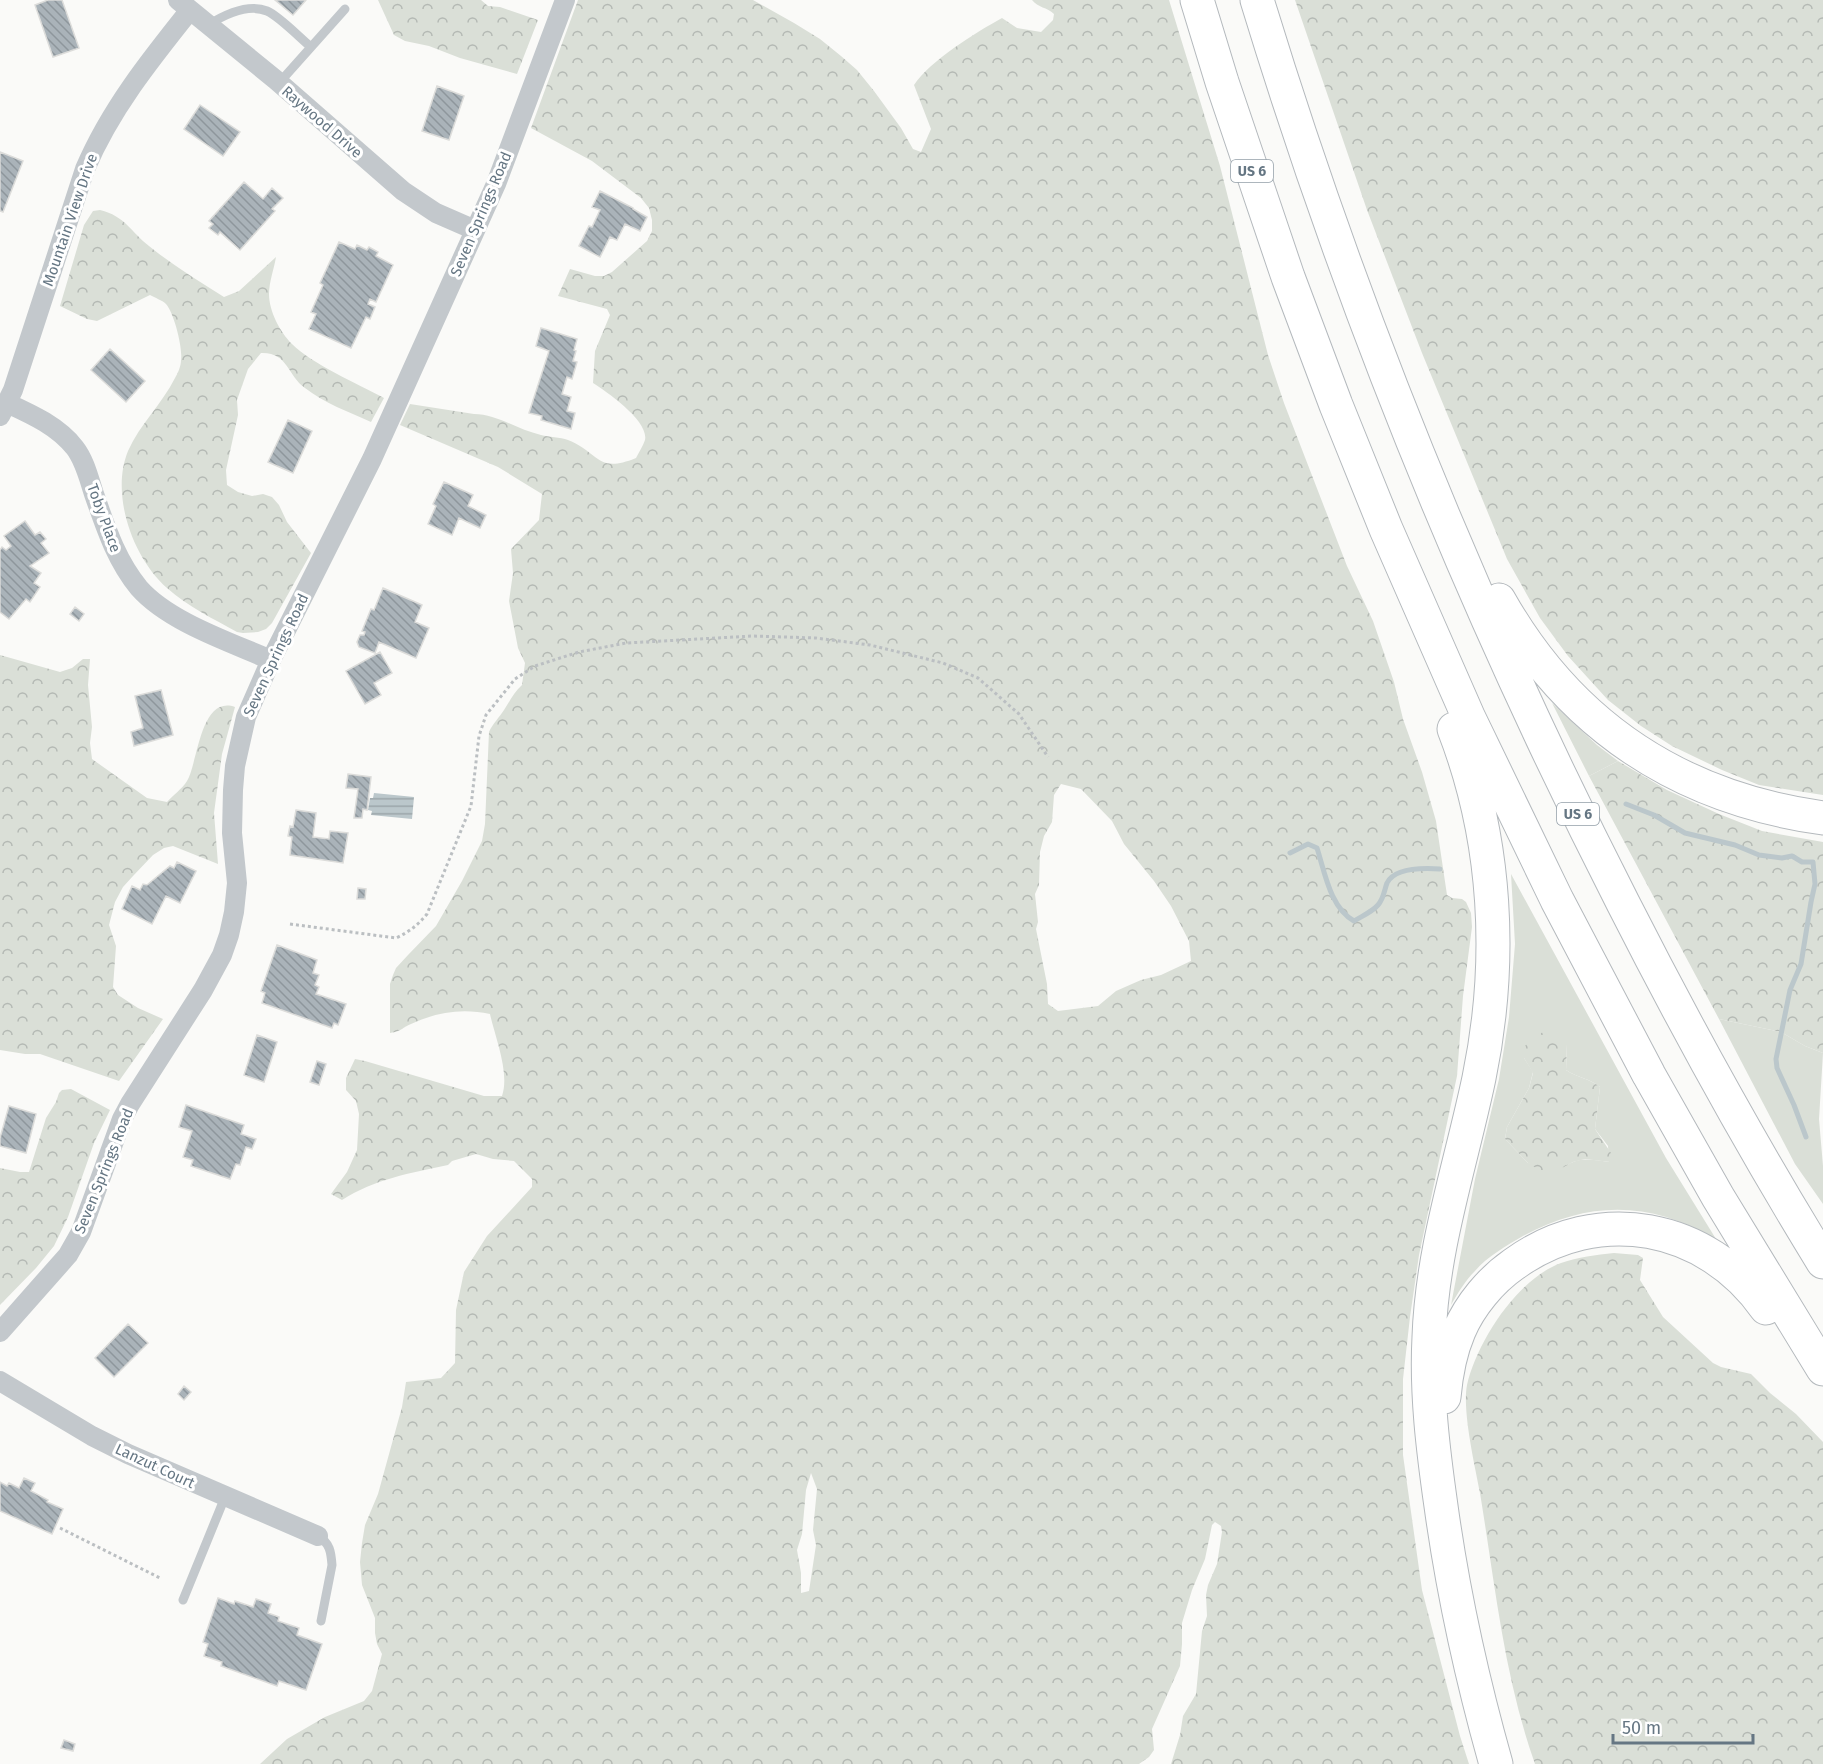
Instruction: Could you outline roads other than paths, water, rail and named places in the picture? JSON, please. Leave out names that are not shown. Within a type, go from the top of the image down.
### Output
[{"type":"highway","name":"US 6","points":[[1197,0],[1288,277],[1359,466],[1496,776],[1587,959],[1649,1075],[1713,1187],[1823,1369]]},
{"type":"highway","name":"US 6","points":[[1257,0],[1329,220],[1375,346],[1469,575],[1534,720],[1587,832],[1695,1040],[1823,1262]]},
{"type":"highway","points":[[1375,346],[1441,471],[1474,549],[1502,605],[1533,653],[1581,707],[1639,752],[1683,777],[1732,798],[1823,818]]},
{"type":"highway","points":[[1386,529],[1402,594],[1420,647],[1456,736],[1474,791],[1486,850],[1492,904],[1493,978],[1486,1040],[1473,1105],[1446,1211],[1437,1262],[1428,1337],[1428,1371],[1432,1444],[1452,1578],[1476,1688],[1496,1764]]},
{"type":"highway","points":[[1511,1764],[1476,1631],[1458,1530],[1445,1434],[1446,1382],[1453,1346],[1468,1314],[1492,1283],[1506,1270],[1539,1247],[1580,1233],[1601,1230],[1641,1230],[1680,1239],[1715,1257],[1749,1286],[1823,1395]]},
{"type":"street","name":"Seven Springs Road","points":[[0,1332],[68,1255],[81,1232],[122,1119],[204,990],[222,955],[234,912],[237,884],[232,833],[235,766],[246,717],[271,660],[372,459],[496,184],[565,0]]},
{"type":"street","name":"Raywood Drive","points":[[184,5],[279,83],[403,191],[436,213],[475,230]]},
{"type":"street","name":"Mountain View Drive","points":[[3,409],[13,390],[95,146],[106,125],[184,5]]},
{"type":"street","name":"Toby Place","points":[[3,409],[53,428],[76,449],[85,467],[110,541],[117,555],[149,597],[188,623],[271,660]]},
{"type":"street","name":"Lanzut Court","points":[[0,1381],[101,1440],[225,1497],[318,1536]]},
{"type":"lane","points":[[208,25],[227,14],[260,9],[271,13],[311,47]]},
{"type":"lane","points":[[279,83],[345,9]]},
{"type":"lane","points":[[183,1600],[225,1497]]},
{"type":"lane","points":[[318,1536],[328,1544],[332,1556],[321,1622]]},
{"type":"waterway","points":[[1626,804],[1654,815],[1685,833],[1735,845],[1759,855],[1782,858],[1792,856],[1802,862],[1813,862],[1815,884],[1801,964],[1790,990],[1776,1059],[1777,1068],[1806,1137]]},
{"type":"waterway","points":[[1290,853],[1308,844],[1317,848],[1334,898],[1339,907],[1354,921],[1378,905],[1387,883],[1397,874],[1411,870],[1440,869]]}]
